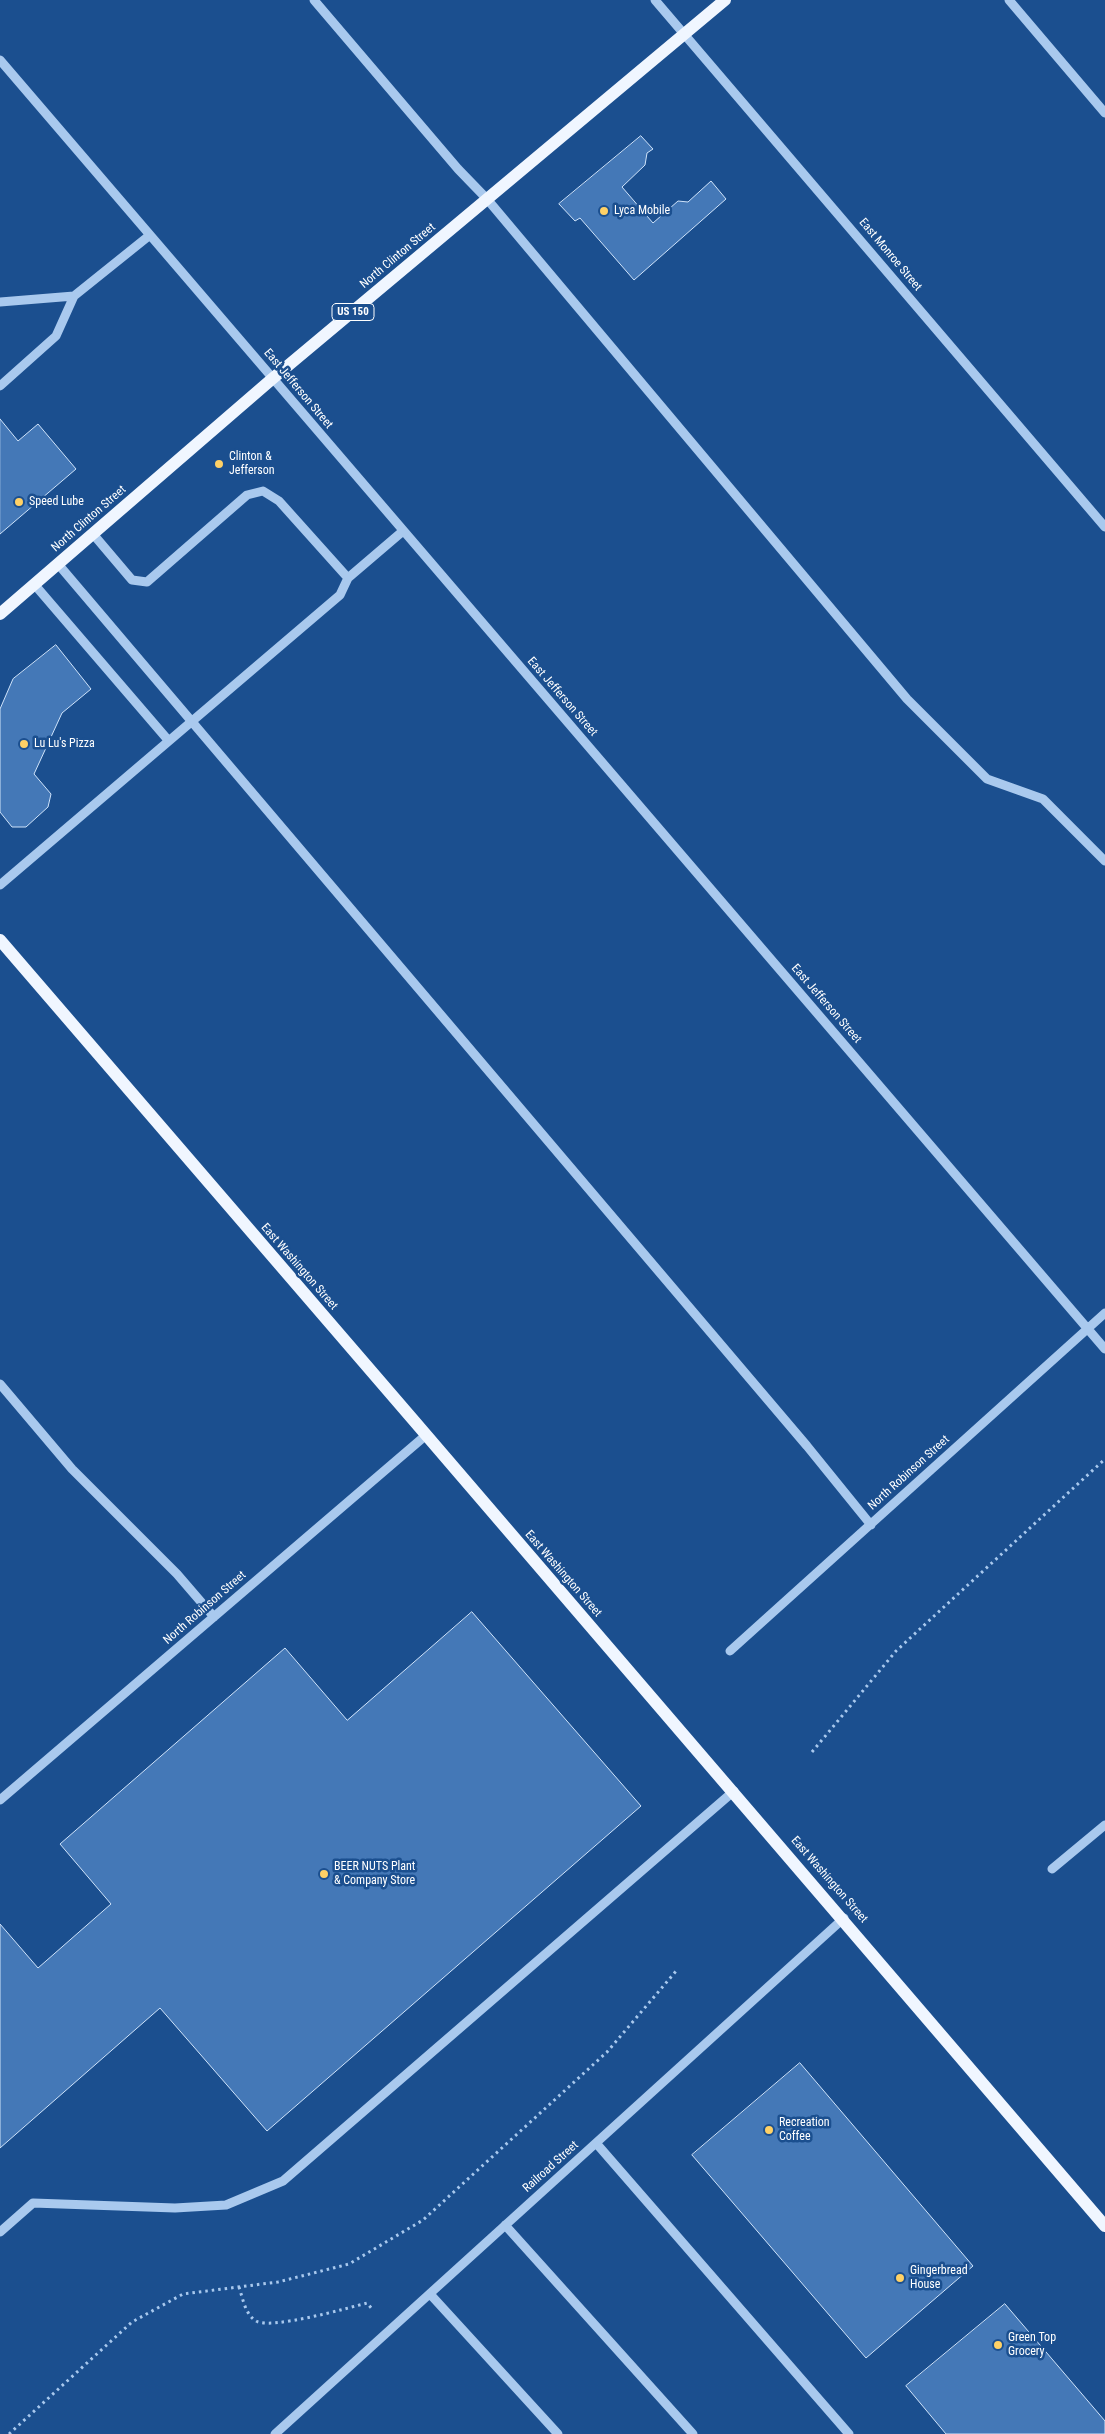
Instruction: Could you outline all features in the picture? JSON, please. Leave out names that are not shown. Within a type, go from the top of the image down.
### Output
[{"type":"main road","name":"North Clinton Street","points":[[0,614],[272,379],[725,0]]},
{"type":"main road","name":"East Washington Street","points":[[0,940],[425,1436],[844,1918],[1105,2226]]},
{"type":"street","points":[[314,0],[458,169],[487,199],[907,699],[987,779],[1043,799],[1105,861]]},
{"type":"street","name":"East Monroe Street","points":[[655,0],[1105,527]]},
{"type":"street","points":[[1009,0],[1105,113]]},
{"type":"street","name":"East Jefferson Street","points":[[0,60],[1105,1349]]},
{"type":"street","points":[[0,386],[56,336],[74,296],[150,235]]},
{"type":"street","points":[[0,302],[74,296]]},
{"type":"street","points":[[93,534],[132,580],[147,582],[247,495],[264,491],[280,501],[348,578]]},
{"type":"street","points":[[0,884],[190,720],[340,596],[348,578],[403,531]]},
{"type":"street","points":[[58,564],[807,1446],[871,1525]]},
{"type":"street","points":[[34,584],[168,740]]},
{"type":"street","name":"North Robinson Street","points":[[730,1651],[1105,1313]]},
{"type":"street","points":[[0,1384],[72,1469],[177,1574],[214,1617]]},
{"type":"street","name":"North Robinson Street","points":[[0,1800],[425,1436]]},
{"type":"street","points":[[0,2232],[34,2203],[174,2208],[217,2205],[226,2204],[283,2181],[734,1791]]},
{"type":"street","points":[[1052,1869],[1105,1825]]},
{"type":"street","name":"Railroad Street","points":[[275,2434],[844,1918]]},
{"type":"street","points":[[596,2143],[849,2434]]},
{"type":"street","points":[[506,2225],[692,2434]]},
{"type":"street","points":[[430,2294],[558,2434]]},
{"type":"path","points":[[812,1752],[896,1651],[1105,1459]]},
{"type":"path","points":[[9,2434],[132,2322],[183,2294],[278,2282],[348,2264],[423,2220],[607,2052],[677,1970]]},
{"type":"path","points":[[239,2287],[248,2313],[257,2322],[274,2324],[367,2303],[374,2311]]},
{"type":"building","name":"Lyca Mobile","points":[[641,136],[653,149],[647,153],[645,165],[622,187],[653,223],[678,201],[688,202],[711,181],[726,199],[634,280],[580,218],[575,221],[559,204]]},
{"type":"building","name":"Speed Lube","points":[[0,419],[18,441],[38,424],[76,469],[0,534]]},
{"type":"building","name":"Lu Lu's Pizza","points":[[56,645],[91,689],[62,713],[34,774],[51,794],[48,807],[26,827],[12,827],[0,812],[0,709],[13,679]]},
{"type":"building","name":"BEER NUTS Plant & Company Store","points":[[472,1612],[641,1806],[267,2131],[160,2008],[0,2148],[0,1924],[38,1968],[111,1904],[60,1844],[285,1648],[347,1720]]},
{"type":"building","points":[[800,2063],[973,2266],[866,2358],[692,2155]]},
{"type":"building","name":"Green Top Grocery","points":[[1005,2304],[1105,2421],[1105,2434],[946,2434],[906,2386]]},
{"type":"place","name":"Lyca Mobile","points":[[604,211]]},
{"type":"place","name":"Clinton & Jefferson","points":[[219,464]]},
{"type":"place","name":"Speed Lube","points":[[19,502]]},
{"type":"place","name":"Lu Lu's Pizza","points":[[24,744]]},
{"type":"place","name":"BEER NUTS Plant & Company Store","points":[[324,1874]]},
{"type":"place","name":"Recreation Coffee","points":[[769,2130]]},
{"type":"place","name":"Gingerbread House","points":[[900,2278]]},
{"type":"place","name":"Green Top Grocery","points":[[998,2345]]}]
